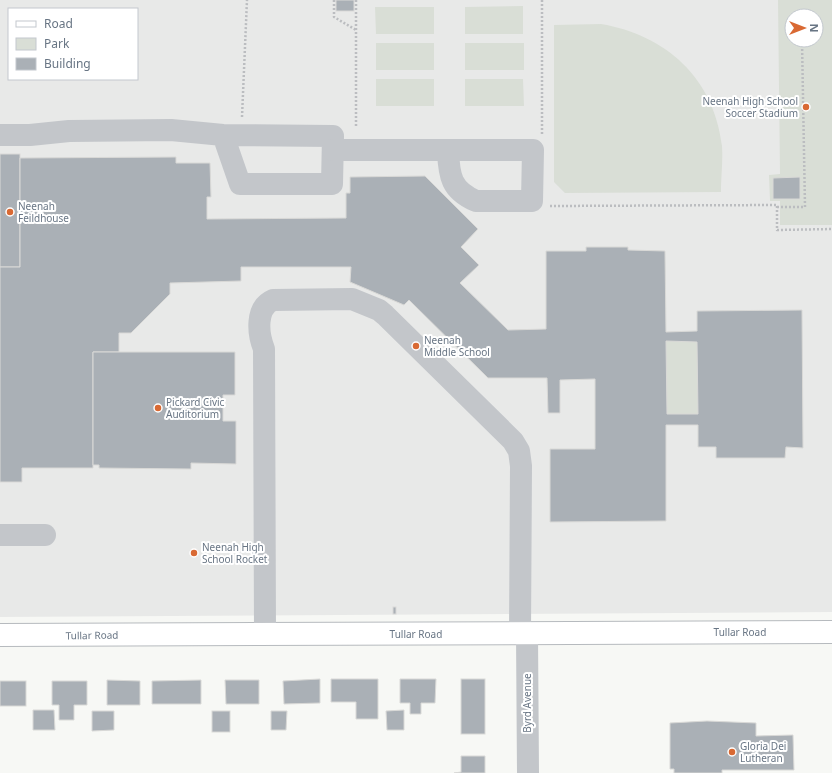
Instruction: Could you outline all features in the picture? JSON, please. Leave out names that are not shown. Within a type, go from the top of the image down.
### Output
[{"type":"main road","name":"Tullar Road","points":[[0,635],[832,632]]},
{"type":"street","points":[[0,135],[30,135],[69,131],[163,130],[232,135],[333,136],[332,184],[240,184],[232,135]]},
{"type":"street","points":[[332,150],[448,150],[533,150],[532,201],[476,201],[470,198],[458,189],[453,182],[449,173],[448,150]]},
{"type":"street","name":"Byrd Avenue","points":[[265,633],[264,350],[260,340],[260,314],[264,306],[273,300],[352,299],[379,310],[385,315],[513,441],[519,451],[521,466],[528,773]]},
{"type":"street","points":[[0,536],[45,535]]},
{"type":"path","points":[[232,135],[247,0]]},
{"type":"path","points":[[334,0],[334,17],[356,30]]},
{"type":"path","points":[[356,0],[356,126]]},
{"type":"path","points":[[542,0],[542,142]]},
{"type":"path","points":[[532,201],[546,206],[777,205],[777,207],[805,207],[802,48]]},
{"type":"path","points":[[777,207],[777,230],[832,229]]},
{"type":"shaded area","name":"Neenah Middle School","points":[[0,0],[832,0],[832,612],[0,617]]},
{"type":"green space","name":"Neenah High School Soccer Stadium","points":[[778,0],[832,0],[832,225],[780,225],[780,201],[770,201],[769,175],[780,174]]},
{"type":"green space","points":[[523,6],[523,34],[465,34],[465,7]]},
{"type":"green space","points":[[375,7],[434,7],[434,34],[376,34]]},
{"type":"green space","points":[[601,24],[625,30],[646,38],[666,50],[683,64],[697,80],[709,100],[717,122],[722,146],[721,192],[565,193],[554,182],[554,25]]},
{"type":"green space","points":[[376,43],[434,43],[434,70],[376,70]]},
{"type":"green space","points":[[465,43],[524,43],[524,70],[465,70]]},
{"type":"green space","points":[[376,79],[434,79],[434,106],[376,106]]},
{"type":"green space","points":[[465,79],[523,79],[524,106],[465,106]]},
{"type":"green space","points":[[666,341],[697,342],[698,414],[667,414]]},
{"type":"building","points":[[336,0],[354,0],[354,11],[336,11]]},
{"type":"building","name":"Neenah Feildhouse","points":[[0,154],[20,154],[20,267],[0,267]]},
{"type":"building","points":[[176,157],[176,163],[210,163],[211,197],[207,197],[207,219],[346,218],[346,193],[350,193],[350,177],[425,176],[478,229],[461,247],[479,265],[460,283],[508,330],[546,329],[546,251],[586,251],[586,247],[628,247],[628,250],[665,251],[666,332],[697,331],[697,311],[802,310],[803,448],[786,447],[785,458],[716,458],[716,447],[698,447],[698,425],[666,425],[666,521],[550,522],[550,449],[595,449],[595,379],[560,380],[560,413],[548,413],[547,378],[488,378],[409,300],[404,305],[350,282],[351,267],[241,267],[241,281],[170,283],[170,294],[131,333],[119,333],[119,352],[93,352],[93,468],[22,468],[22,482],[0,482],[0,267],[20,267],[20,158]],"holes":[[[666,341],[697,342],[698,414],[667,414]]]},
{"type":"building","points":[[800,177],[800,199],[773,199],[773,178]]},
{"type":"building","name":"Pickard Civic Auditorium","points":[[93,352],[235,352],[235,395],[223,395],[223,421],[236,421],[236,464],[191,463],[191,469],[99,468],[99,465],[93,465]]},
{"type":"building","points":[[393,607],[396,607],[396,614],[393,614]]},
{"type":"building","points":[[320,679],[320,703],[284,704],[283,681]]},
{"type":"building","points":[[331,679],[378,679],[378,719],[356,719],[356,702],[331,702]]},
{"type":"building","points":[[400,679],[436,679],[435,703],[421,703],[421,714],[410,714],[410,703],[400,703]]},
{"type":"building","points":[[461,679],[485,679],[485,734],[461,734]]},
{"type":"building","points":[[107,680],[140,681],[140,705],[107,705]]},
{"type":"building","points":[[201,680],[201,704],[152,704],[152,681]]},
{"type":"building","points":[[225,680],[259,680],[259,704],[226,704]]},
{"type":"building","points":[[0,681],[26,681],[26,706],[0,706]]},
{"type":"building","points":[[52,681],[87,681],[87,705],[74,705],[74,720],[59,720],[59,705],[52,705]]},
{"type":"building","points":[[33,710],[54,710],[55,730],[33,730]]},
{"type":"building","points":[[404,710],[404,730],[387,730],[386,711]]},
{"type":"building","points":[[92,711],[114,711],[114,730],[92,731]]},
{"type":"building","points":[[212,711],[230,711],[230,732],[212,732]]},
{"type":"building","points":[[271,711],[287,711],[286,730],[271,730]]},
{"type":"building","name":"Gloria Dei Lutheran","points":[[707,721],[756,723],[756,736],[793,735],[794,770],[722,770],[722,773],[674,773],[674,769],[670,769],[670,723]]},
{"type":"building","points":[[461,756],[485,756],[485,773],[454,773],[461,772]]},
{"type":"place","name":"Neenah High School Soccer Stadium","points":[[806,107]]},
{"type":"place","name":"Neenah Feildhouse","points":[[10,212]]},
{"type":"place","name":"Neenah Middle School","points":[[416,346]]},
{"type":"place","name":"Pickard Civic Auditorium","points":[[158,408]]},
{"type":"place","name":"Neenah High School Rocket","points":[[194,553]]},
{"type":"place","name":"Gloria Dei Lutheran","points":[[732,752]]}]
